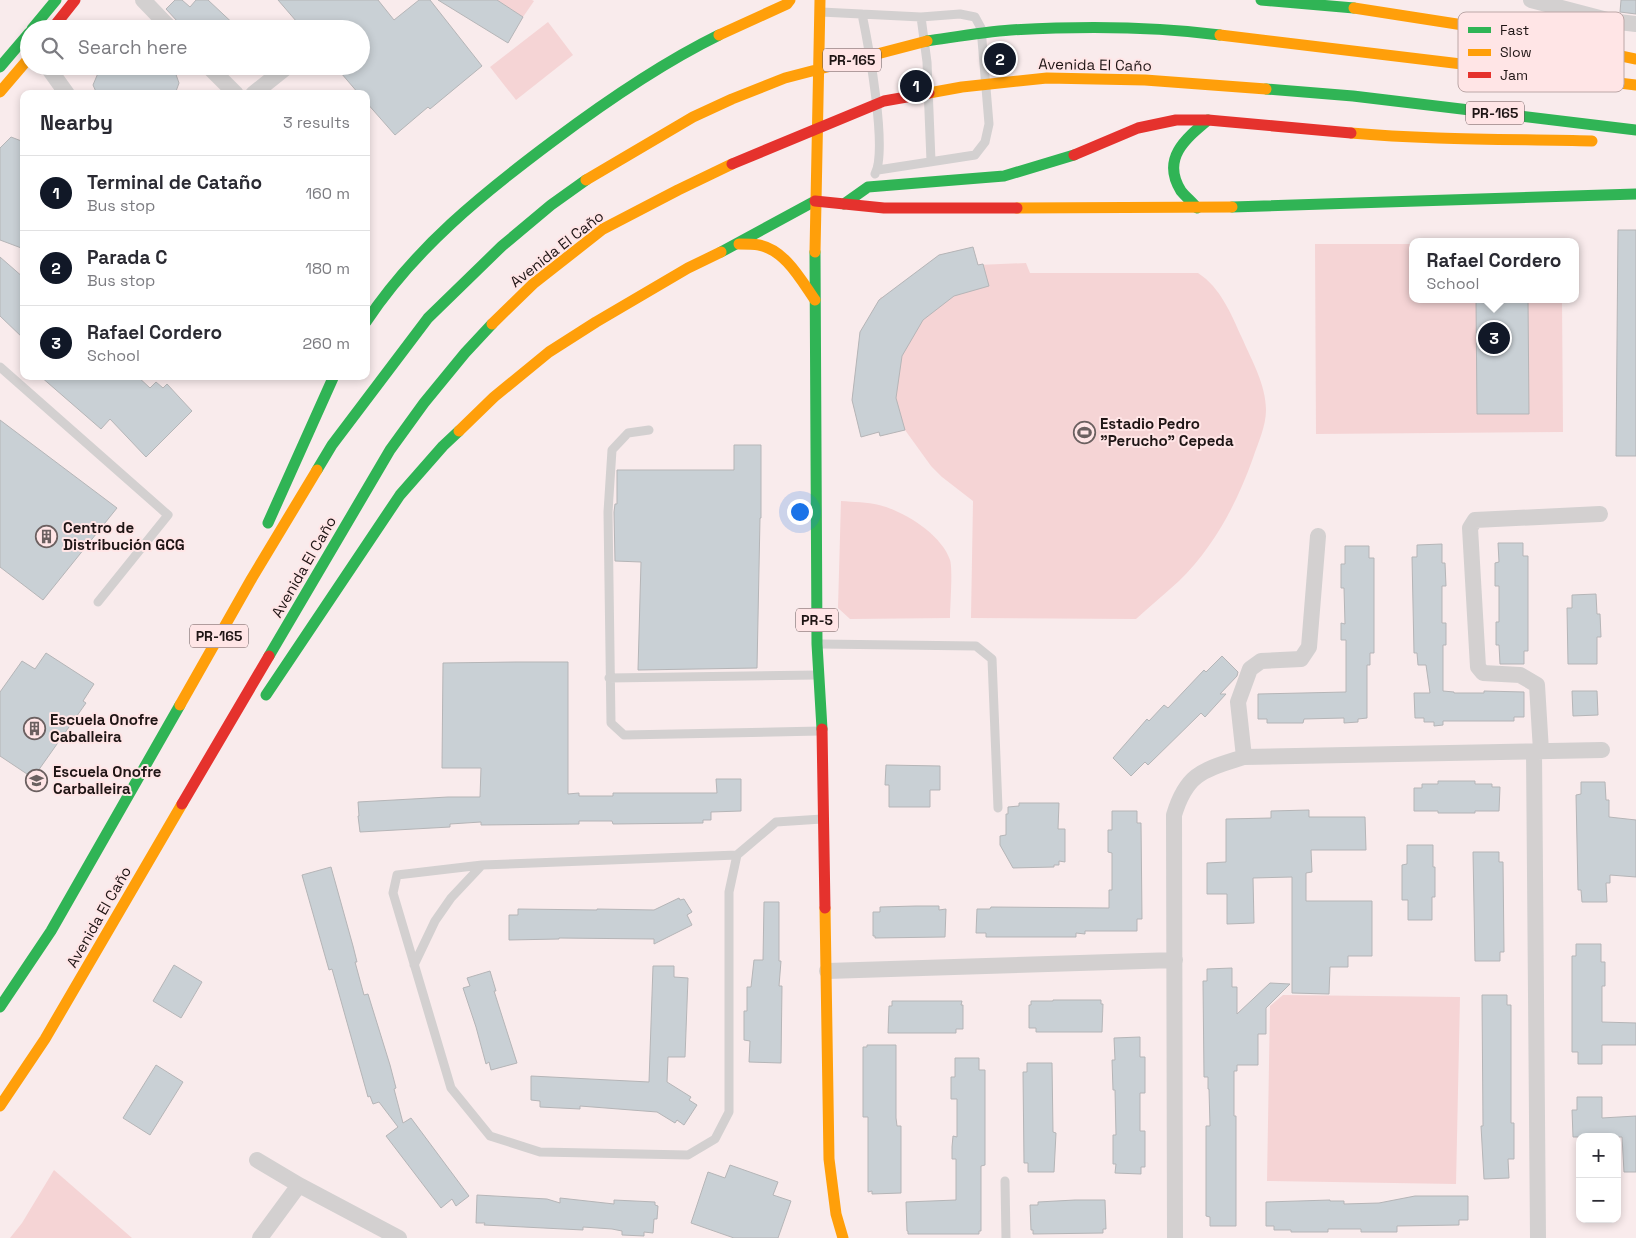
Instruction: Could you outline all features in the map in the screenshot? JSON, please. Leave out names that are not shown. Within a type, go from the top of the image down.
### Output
[{"type":"main road","points":[[41,20],[56,0]]},
{"type":"main road","points":[[59,20],[75,0]]},
{"type":"main road","points":[[370,316],[403,270],[469,206],[574,125],[630,86],[702,44],[786,4],[790,0]]},
{"type":"main road","name":"PR-5","points":[[820,0],[815,201],[817,644],[822,731],[829,1159],[836,1214],[842,1238]]},
{"type":"main road","points":[[1261,0],[1354,4],[1458,23]]},
{"type":"main road","name":"PR-165","points":[[0,1007],[52,931],[252,578],[332,445],[428,318],[523,228],[551,205],[600,170],[692,117],[785,78],[921,42],[1009,30],[1086,28],[1172,29],[1458,64]]},
{"type":"main road","points":[[0,66],[20,45]]},
{"type":"main road","points":[[0,92],[20,69]]},
{"type":"main road","name":"Avenida El Caño","points":[[0,1106],[45,1039],[390,450],[424,403],[465,353],[533,284],[603,229],[702,179],[884,101],[962,87],[1047,78],[1145,80],[1353,96],[1636,130]]},
{"type":"main road","points":[[844,204],[868,187],[1004,176],[1085,151],[1138,128],[1176,120],[1208,120],[1407,138],[1600,141]]},
{"type":"main road","points":[[1197,208],[1181,190],[1176,179],[1173,164],[1179,146],[1208,120]]},
{"type":"main road","points":[[257,707],[400,496],[443,446],[494,397],[549,352],[596,322],[688,268],[738,244],[815,201],[884,208],[1197,208],[1636,194]]},
{"type":"main road","points":[[738,244],[762,245],[777,253],[794,271],[815,300]]},
{"type":"main road","points":[[252,578],[262,536],[331,380]]},
{"type":"main road","points":[[191,790],[234,738]]},
{"type":"street","points":[[143,0],[162,20]]},
{"type":"street","points":[[1531,0],[1577,12]]},
{"type":"street","points":[[53,75],[64,90]]},
{"type":"street","points":[[217,75],[232,90]]},
{"type":"street","points":[[258,90],[277,75]]},
{"type":"street","points":[[1538,1238],[1537,685],[1520,675],[1483,673],[1478,667],[1470,528],[1475,520],[1600,514]]},
{"type":"street","points":[[1244,757],[1238,702],[1250,669],[1261,661],[1301,659],[1309,647],[1318,536]]},
{"type":"street","points":[[1175,1238],[1174,815],[1180,796],[1189,783],[1202,772],[1244,757],[1602,750]]},
{"type":"street","points":[[827,971],[1174,960]]},
{"type":"street","points":[[257,1160],[299,1185],[399,1238]]},
{"type":"street","points":[[260,1238],[299,1185]]},
{"type":"lane","points":[[820,12],[921,17],[960,14],[975,17],[981,28],[989,124],[985,142],[975,155],[878,170]]},
{"type":"lane","points":[[862,14],[875,90],[880,154],[878,170],[868,187]]},
{"type":"lane","points":[[921,17],[927,62],[931,161]]},
{"type":"lane","points":[[0,366],[168,515],[98,602]]},
{"type":"lane","points":[[649,430],[628,433],[612,450],[608,512],[611,724],[624,735],[822,731]]},
{"type":"lane","points":[[817,644],[976,646],[992,659],[998,808]]},
{"type":"lane","points":[[609,678],[818,675]]},
{"type":"lane","points":[[737,855],[482,865],[397,875],[393,893],[451,1088],[490,1136],[540,1152],[688,1155],[715,1140],[729,1112],[729,892],[737,855],[776,822],[824,819]]},
{"type":"lane","points":[[414,965],[434,921],[451,898],[482,865]]},
{"type":"lane","points":[[1006,1181],[1006,1238]]},
{"type":"shaded area","points":[[497,0],[532,0],[534,1],[523,17]]},
{"type":"shaded area","points":[[548,22],[573,55],[516,100],[490,67]]},
{"type":"shaded area","points":[[1315,244],[1409,244],[1409,303],[1562,303],[1563,432],[1316,434]]},
{"type":"shaded area","name":"Estadio Pedro \"Perucho\" Cepeda","points":[[973,247],[978,265],[1026,263],[1030,273],[1198,273],[1213,286],[1224,302],[1254,364],[1264,391],[1266,416],[1240,491],[1214,539],[1192,568],[1136,619],[971,618],[973,501],[931,466],[905,430],[880,436],[879,432],[861,437],[852,400],[859,342],[861,332],[881,297],[886,299],[939,255]]},
{"type":"shaded area","points":[[841,501],[870,503],[889,508],[910,518],[931,533],[946,551],[950,560],[950,618],[850,619],[838,608]]},
{"type":"shaded area","points":[[1283,995],[1460,997],[1456,1184],[1267,1181],[1270,1006]]},
{"type":"shaded area","points":[[54,1170],[132,1238],[10,1238],[22,1223]]},
{"type":"building","points":[[175,0],[182,0],[190,7],[196,0],[208,0],[229,20],[176,20],[166,9]]},
{"type":"building","points":[[278,0],[378,0],[394,20],[419,0],[430,0],[482,66],[395,135],[370,107],[370,90],[356,90],[343,75],[370,75],[370,20],[295,20]]},
{"type":"building","points":[[438,0],[497,0],[523,17],[508,43]]},
{"type":"building","points":[[1621,0],[1636,0],[1636,14],[1620,12]]},
{"type":"building","points":[[97,75],[176,75],[179,83],[176,90],[95,90],[93,85]]},
{"type":"building","points":[[11,137],[20,140],[20,248],[0,240],[0,148]]},
{"type":"building","points":[[1618,230],[1636,230],[1636,456],[1616,456]]},
{"type":"building","points":[[973,247],[978,265],[983,264],[989,286],[954,296],[923,320],[902,356],[896,398],[905,430],[880,436],[879,432],[861,437],[852,400],[860,332],[879,300],[939,255]]},
{"type":"building","points":[[0,257],[20,274],[20,335],[0,316]]},
{"type":"building","points":[[1476,303],[1528,303],[1529,414],[1477,414]]},
{"type":"building","points":[[45,380],[141,380],[150,388],[156,382],[163,388],[167,384],[192,411],[146,457],[110,419],[101,429]]},
{"type":"building","name":"Centro de Distribución GCG","points":[[0,420],[117,508],[43,600],[0,567]]},
{"type":"building","points":[[734,445],[761,445],[757,668],[638,670],[641,562],[615,561],[614,512],[615,504],[617,504],[617,470],[734,470]]},
{"type":"building","points":[[1498,543],[1523,543],[1523,556],[1528,556],[1528,651],[1524,651],[1524,664],[1500,664],[1499,645],[1496,645],[1496,622],[1499,622],[1499,586],[1495,586],[1495,563],[1499,562]]},
{"type":"building","points":[[1442,544],[1442,563],[1445,563],[1446,586],[1442,586],[1442,623],[1446,623],[1446,645],[1443,645],[1443,691],[1454,693],[1484,693],[1484,691],[1524,692],[1524,717],[1514,717],[1514,721],[1443,721],[1443,725],[1434,726],[1434,722],[1424,722],[1424,718],[1415,718],[1414,693],[1430,693],[1426,665],[1418,665],[1417,653],[1414,653],[1412,557],[1417,557],[1417,545]]},
{"type":"building","points":[[1345,546],[1369,546],[1369,558],[1374,558],[1374,653],[1370,653],[1370,665],[1367,665],[1367,718],[1358,719],[1358,722],[1344,723],[1344,718],[1304,719],[1303,723],[1267,723],[1267,719],[1258,719],[1258,694],[1346,692],[1346,640],[1341,640],[1341,623],[1345,624],[1344,588],[1341,588],[1341,564],[1345,564]]},
{"type":"building","points":[[1596,594],[1597,614],[1600,614],[1601,637],[1597,637],[1597,664],[1568,664],[1567,608],[1572,608],[1572,595]]},
{"type":"building","name":"Escuela Onofre Caballeira","points":[[46,653],[94,684],[83,701],[86,703],[33,778],[0,756],[0,692],[22,661],[35,669]]},
{"type":"building","points":[[1222,656],[1238,672],[1237,676],[1220,694],[1226,694],[1205,717],[1201,713],[1148,765],[1145,762],[1131,776],[1113,758],[1147,719],[1149,721],[1164,705],[1168,708],[1204,670],[1206,672]]},
{"type":"building","points":[[568,662],[568,794],[579,793],[579,796],[613,796],[613,793],[717,793],[716,779],[741,779],[741,811],[711,812],[711,820],[703,820],[703,823],[613,824],[612,821],[579,821],[579,824],[481,825],[481,822],[450,824],[450,827],[360,832],[358,802],[480,797],[481,768],[442,768],[443,663]]},
{"type":"building","points":[[1572,691],[1597,691],[1598,715],[1573,716]]},
{"type":"building","points":[[886,765],[940,766],[940,790],[930,790],[930,807],[889,807],[889,785],[885,785]]},
{"type":"building","points":[[1438,781],[1475,781],[1475,784],[1492,784],[1492,787],[1500,787],[1499,811],[1438,813],[1438,811],[1414,811],[1414,788],[1422,788],[1422,784],[1438,784]]},
{"type":"building","points":[[1581,782],[1605,782],[1606,800],[1609,800],[1609,817],[1636,820],[1636,877],[1610,875],[1610,883],[1606,883],[1607,902],[1582,902],[1581,890],[1578,890],[1576,795],[1581,794]]},
{"type":"building","points":[[1019,803],[1059,803],[1058,829],[1065,829],[1065,862],[1059,861],[1059,865],[1054,865],[1054,867],[1013,868],[1000,845],[1000,836],[1006,835],[1008,807],[1019,806]]},
{"type":"building","points":[[1309,810],[1309,817],[1365,817],[1366,850],[1311,850],[1312,872],[1306,873],[1306,901],[1372,901],[1372,956],[1348,956],[1348,967],[1330,967],[1329,994],[1292,993],[1292,877],[1253,878],[1254,923],[1227,924],[1227,894],[1207,894],[1207,863],[1226,862],[1226,819],[1271,818],[1271,811]]},
{"type":"building","points":[[1112,811],[1137,811],[1137,823],[1141,823],[1142,919],[1137,919],[1137,931],[1085,931],[1085,934],[1076,933],[1076,937],[986,937],[986,933],[976,933],[977,909],[990,909],[991,907],[1109,908],[1109,890],[1112,890],[1112,853],[1108,852],[1108,830],[1112,830]]},
{"type":"building","points":[[1407,845],[1433,845],[1435,897],[1432,897],[1432,920],[1408,920],[1408,900],[1402,900],[1402,865],[1407,864]]},
{"type":"building","points":[[1473,852],[1499,852],[1499,862],[1503,862],[1504,952],[1500,952],[1500,961],[1475,961]]},
{"type":"building","points":[[331,867],[353,946],[357,962],[355,962],[364,995],[368,994],[390,1065],[403,1123],[411,1118],[469,1196],[456,1206],[452,1199],[441,1208],[386,1136],[398,1127],[379,1102],[373,1104],[370,1096],[368,1097],[332,969],[329,970],[302,875]]},
{"type":"building","points":[[679,898],[680,900],[684,899],[692,912],[687,915],[692,925],[654,944],[654,939],[559,938],[509,940],[509,915],[518,915],[518,909],[654,910]]},
{"type":"building","points":[[764,902],[779,902],[779,961],[781,961],[779,986],[782,986],[781,1063],[749,1062],[750,1041],[744,1040],[744,1011],[747,1011],[747,987],[751,987],[754,960],[763,960]]},
{"type":"building","points":[[939,906],[939,910],[946,909],[945,937],[875,938],[873,936],[873,912],[880,912],[880,907]]},
{"type":"building","points":[[1576,944],[1601,944],[1601,962],[1605,962],[1605,986],[1602,986],[1602,1022],[1636,1023],[1636,1045],[1602,1045],[1602,1064],[1578,1064],[1578,1052],[1572,1052],[1572,956],[1576,956]]},
{"type":"building","points":[[174,965],[202,982],[181,1018],[153,1001]]},
{"type":"building","points":[[653,966],[674,966],[674,977],[688,978],[685,1057],[668,1057],[667,1082],[691,1097],[689,1100],[697,1105],[684,1125],[677,1120],[675,1123],[657,1112],[580,1106],[580,1109],[540,1107],[540,1101],[531,1100],[531,1076],[649,1082]]},
{"type":"building","points":[[1232,968],[1232,987],[1237,987],[1237,1014],[1270,983],[1290,984],[1266,1008],[1266,1034],[1258,1034],[1258,1065],[1237,1065],[1237,1071],[1234,1071],[1236,1226],[1210,1226],[1210,1217],[1206,1216],[1206,1126],[1210,1126],[1208,1077],[1204,1077],[1203,981],[1207,981],[1207,969]]},
{"type":"building","points":[[490,971],[496,991],[494,991],[517,1063],[491,1070],[489,1062],[486,1064],[463,988],[470,986],[467,978]]},
{"type":"building","points":[[1482,995],[1507,995],[1507,1005],[1511,1005],[1511,1123],[1514,1123],[1514,1159],[1508,1159],[1509,1178],[1484,1179],[1481,1126],[1483,1126]]},
{"type":"building","points":[[1101,1000],[1101,1004],[1103,1004],[1102,1032],[1036,1032],[1036,1028],[1029,1028],[1029,1005],[1031,1005],[1031,1001]]},
{"type":"building","points":[[892,1001],[962,1001],[963,1029],[956,1029],[956,1033],[888,1033],[889,1006],[892,1006]]},
{"type":"building","points":[[1140,1037],[1140,1057],[1145,1057],[1145,1093],[1140,1093],[1140,1131],[1145,1131],[1145,1167],[1141,1167],[1141,1174],[1115,1173],[1116,1164],[1113,1164],[1113,1135],[1116,1135],[1115,1090],[1113,1090],[1112,1060],[1115,1060],[1114,1038]]},
{"type":"building","points":[[867,1045],[896,1045],[896,1118],[897,1126],[901,1126],[901,1193],[872,1194],[872,1191],[868,1192],[868,1117],[863,1117],[863,1047],[867,1047]]},
{"type":"building","points":[[955,1058],[979,1058],[979,1070],[985,1070],[985,1165],[981,1166],[981,1231],[979,1231],[979,1234],[908,1234],[906,1202],[956,1200],[956,1159],[952,1159],[952,1147],[953,1136],[957,1137],[957,1099],[951,1099],[951,1077],[955,1077]]},
{"type":"building","points":[[1027,1063],[1052,1063],[1053,1132],[1056,1133],[1054,1172],[1028,1172],[1028,1163],[1024,1163],[1023,1072],[1027,1072]]},
{"type":"building","points":[[156,1065],[183,1082],[150,1135],[123,1118]]},
{"type":"building","points":[[1577,1097],[1602,1097],[1602,1118],[1636,1116],[1636,1172],[1624,1172],[1621,1133],[1576,1133],[1576,1137],[1573,1137],[1572,1110],[1577,1110]]},
{"type":"building","points":[[730,1165],[778,1182],[773,1195],[791,1201],[778,1238],[734,1238],[691,1223],[708,1172],[725,1178]]},
{"type":"building","points":[[477,1195],[547,1199],[560,1203],[560,1198],[614,1204],[614,1200],[655,1202],[655,1205],[658,1206],[657,1219],[654,1219],[653,1233],[644,1232],[644,1236],[622,1235],[622,1231],[612,1229],[583,1227],[583,1230],[484,1225],[485,1223],[476,1223]]},
{"type":"building","points":[[1415,1196],[1468,1196],[1468,1220],[1459,1220],[1459,1225],[1397,1226],[1397,1232],[1361,1232],[1361,1229],[1328,1229],[1328,1232],[1291,1232],[1291,1230],[1274,1230],[1274,1226],[1266,1226],[1266,1202],[1330,1200],[1344,1201],[1344,1204],[1379,1203]]},
{"type":"building","points":[[1105,1200],[1106,1229],[1103,1229],[1103,1233],[1033,1234],[1033,1230],[1031,1230],[1030,1205],[1038,1205],[1038,1202]]},
{"type":"traffic: fast","points":[[39,20],[56,0]]},
{"type":"traffic: fast","points":[[1261,0],[1354,8]]},
{"type":"traffic: fast","points":[[927,41],[1000,31],[1063,28],[1142,28],[1220,35]]},
{"type":"traffic: fast","points":[[370,316],[385,295],[428,246],[501,181],[613,98],[675,58],[719,35]]},
{"type":"traffic: fast","points":[[0,67],[20,44]]},
{"type":"traffic: fast","points":[[1266,89],[1353,96],[1636,130]]},
{"type":"traffic: fast","points":[[1197,208],[1181,191],[1175,180],[1175,159],[1184,142],[1208,120]]},
{"type":"traffic: fast","points":[[844,204],[868,187],[1004,176],[1074,155]]},
{"type":"traffic: fast","points":[[317,470],[332,445],[428,318],[502,246],[551,205],[586,180]]},
{"type":"traffic: fast","points":[[1232,207],[1636,194]]},
{"type":"traffic: fast","points":[[721,252],[815,201]]},
{"type":"traffic: fast","points":[[815,252],[817,644],[822,729]]},
{"type":"traffic: fast","points":[[269,656],[390,450],[424,403],[465,353],[492,324]]},
{"type":"traffic: fast","points":[[268,523],[332,380]]},
{"type":"traffic: fast","points":[[266,695],[400,495],[443,446],[459,431]]},
{"type":"traffic: fast","points":[[0,1007],[51,931],[180,705]]},
{"type":"traffic: slow","points":[[719,35],[787,4],[790,0]]},
{"type":"traffic: slow","points":[[815,252],[820,0]]},
{"type":"traffic: slow","points":[[1354,8],[1458,24]]},
{"type":"traffic: slow","points":[[1220,35],[1458,64]]},
{"type":"traffic: slow","points":[[586,180],[693,117],[732,99],[785,78],[927,41]]},
{"type":"traffic: slow","points":[[1624,56],[1636,59]]},
{"type":"traffic: slow","points":[[0,92],[20,69]]},
{"type":"traffic: slow","points":[[929,93],[962,87],[1047,78],[1145,80],[1266,89]]},
{"type":"traffic: slow","points":[[1624,84],[1636,85]]},
{"type":"traffic: slow","points":[[1351,133],[1441,138],[1592,141]]},
{"type":"traffic: slow","points":[[492,324],[533,284],[603,229],[732,164]]},
{"type":"traffic: slow","points":[[1017,208],[1232,207]]},
{"type":"traffic: slow","points":[[739,244],[759,245],[777,253],[798,275],[815,300]]},
{"type":"traffic: slow","points":[[459,431],[494,397],[549,352],[688,268],[721,252]]},
{"type":"traffic: slow","points":[[180,705],[252,578],[317,470]]},
{"type":"traffic: slow","points":[[0,1106],[45,1039],[182,804]]},
{"type":"traffic: slow","points":[[825,908],[829,1159],[836,1214],[843,1238]]},
{"type":"traffic: jam","points":[[59,20],[75,0]]},
{"type":"traffic: jam","points":[[732,164],[884,101],[929,93]]},
{"type":"traffic: jam","points":[[1074,155],[1138,128],[1176,120],[1208,120],[1351,133]]},
{"type":"traffic: jam","points":[[815,201],[884,208],[1017,208]]},
{"type":"traffic: jam","points":[[182,804],[269,656]]},
{"type":"traffic: jam","points":[[822,729],[825,908]]},
{"type":"place","name":"Parada C","points":[[1000,59]]},
{"type":"place","name":"Terminal de Cataño","points":[[916,86]]},
{"type":"place","name":"Rafael Cordero","points":[[1494,338]]},
{"type":"place","name":"Estadio Pedro \"Perucho\" Cepeda","points":[[1084,433]]},
{"type":"place","name":"Centro de Distribución GCG","points":[[47,537]]},
{"type":"place","name":"Escuela Onofre Caballeira","points":[[34,729]]},
{"type":"place","name":"Escuela Onofre Carballeira","points":[[37,781]]}]
